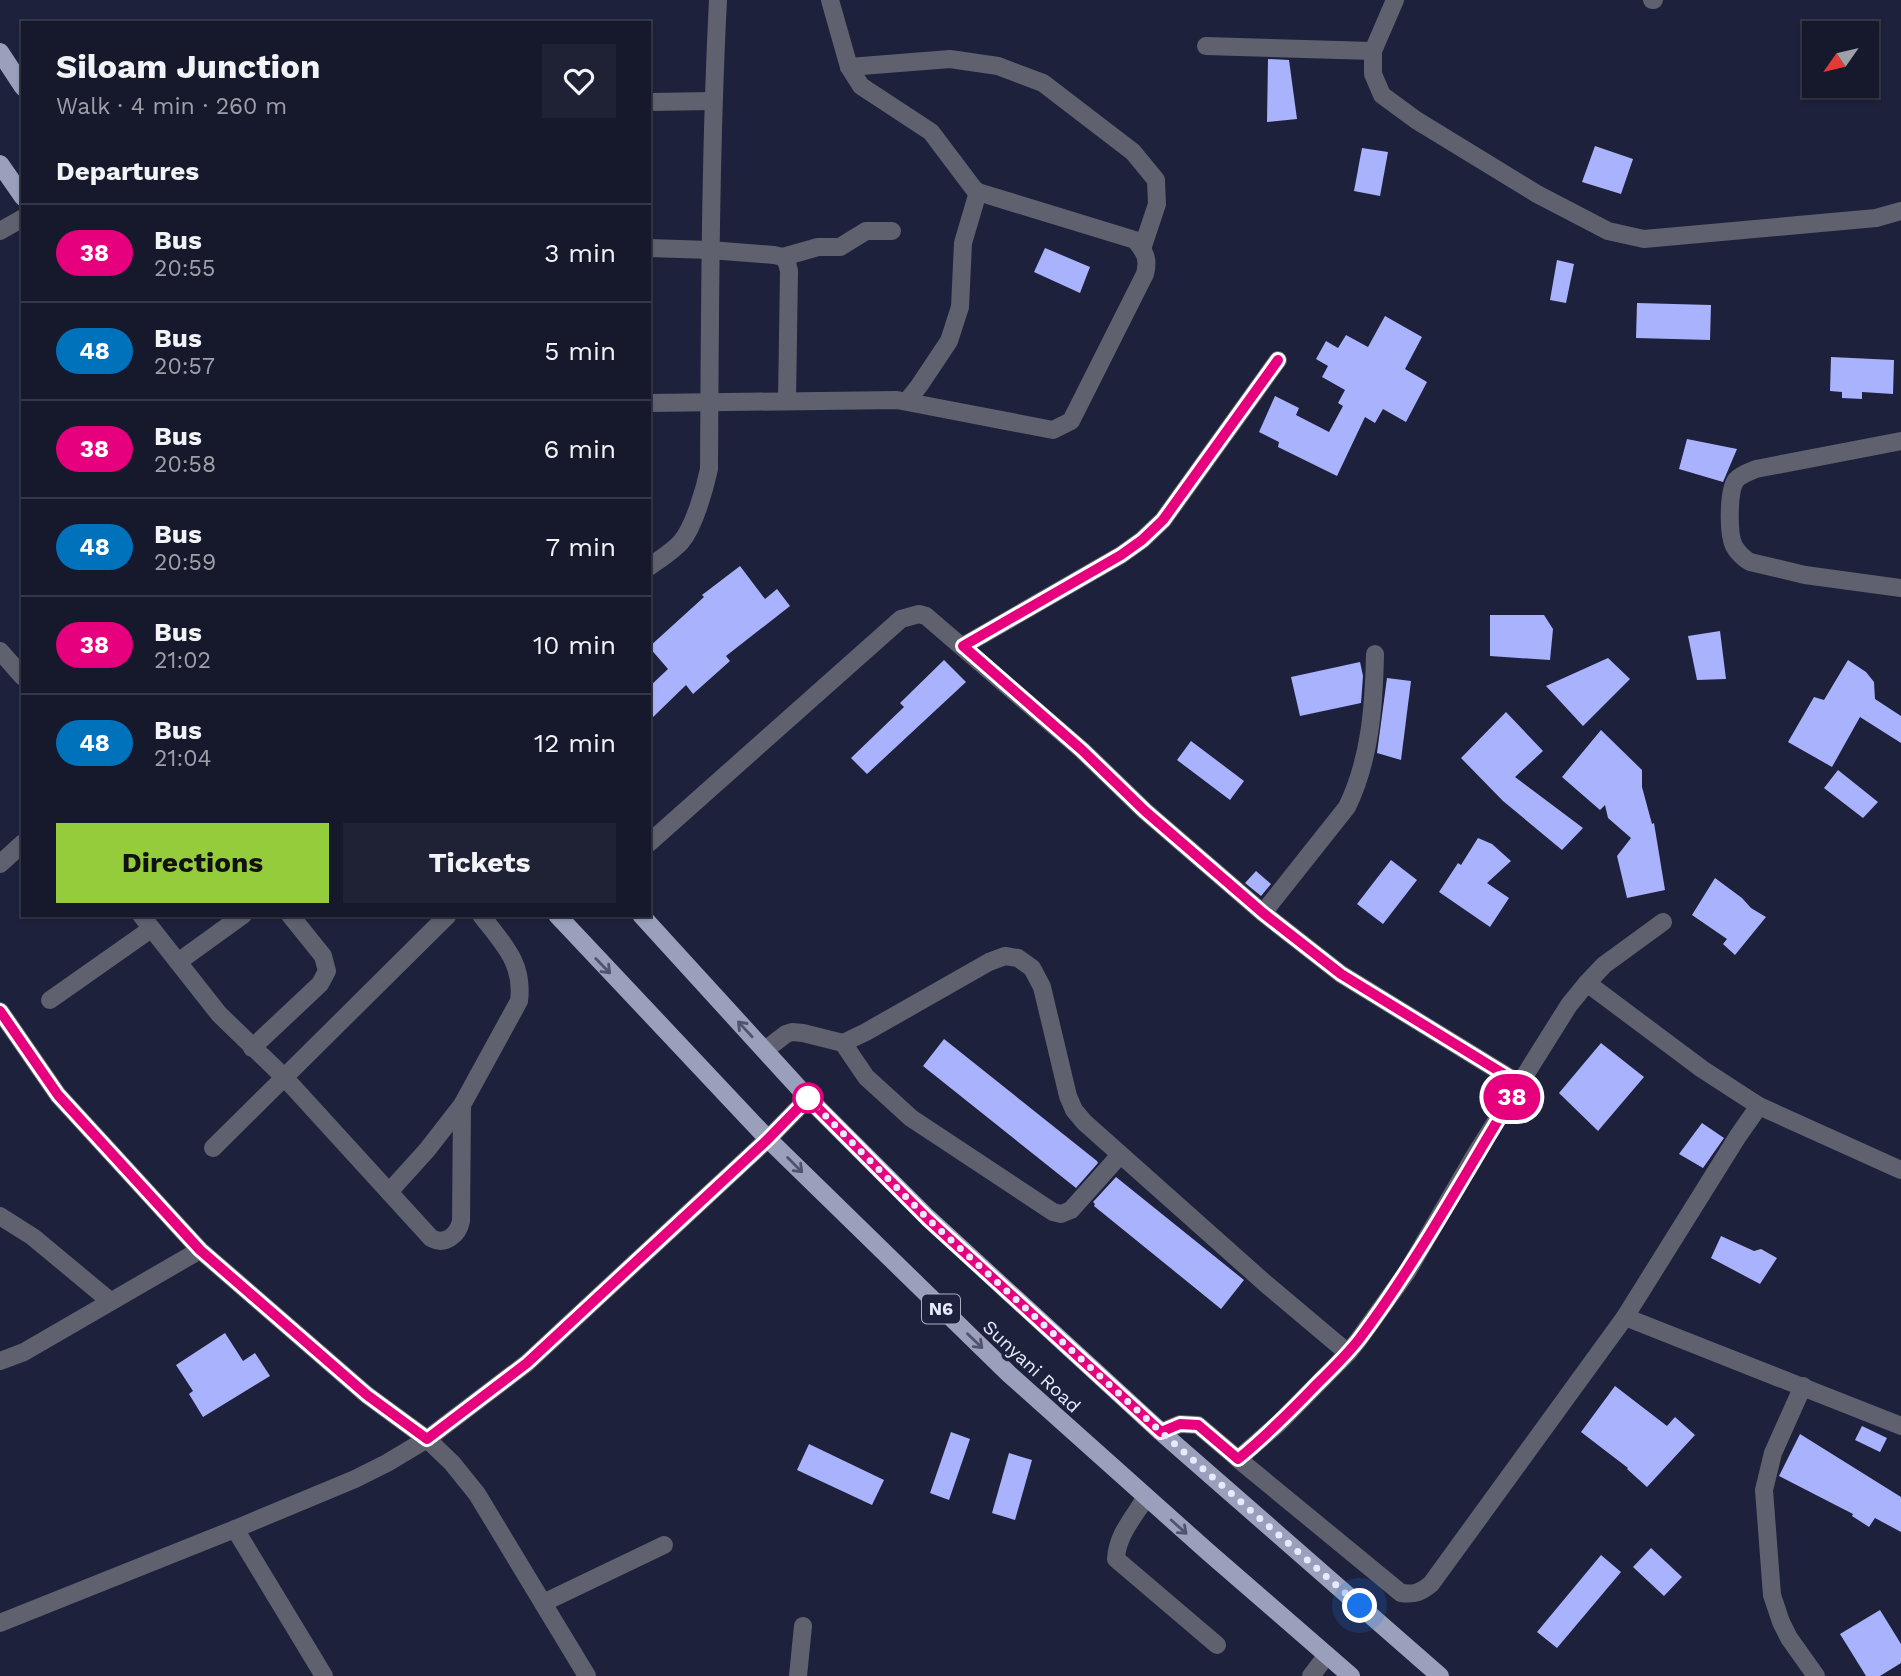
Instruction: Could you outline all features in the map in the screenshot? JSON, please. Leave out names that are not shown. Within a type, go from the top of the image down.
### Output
[{"type":"main road","points":[[0,52],[20,79]]},
{"type":"main road","points":[[0,164],[21,194]]},
{"type":"main road","name":"Sunyani Road","points":[[559,917],[768,1139],[1009,1374],[1351,1676]]},
{"type":"main road","points":[[643,917],[808,1098],[928,1219],[1161,1432],[1440,1676]]},
{"type":"street","points":[[651,565],[680,543],[687,534],[705,488],[709,469],[710,250],[718,0]]},
{"type":"street","points":[[651,403],[907,401],[1053,430],[1071,421],[1145,274],[1148,263],[1135,240],[978,192],[969,184],[932,132],[861,86],[849,67],[830,0]]},
{"type":"street","points":[[1395,0],[1373,51],[1373,74],[1382,95],[1416,120],[1537,194],[1608,231],[1644,239],[1876,218],[1901,211]]},
{"type":"street","points":[[1206,46],[1373,51]]},
{"type":"street","points":[[849,67],[950,59],[998,66],[1043,83],[1133,152],[1156,180],[1157,204],[1142,249]]},
{"type":"street","points":[[651,102],[713,102]]},
{"type":"street","points":[[907,401],[949,341],[960,307],[963,243],[978,192]]},
{"type":"street","points":[[0,231],[21,219]]},
{"type":"street","points":[[651,248],[783,257],[818,247],[840,247],[866,231],[892,231]]},
{"type":"street","points":[[783,257],[789,271],[787,401]]},
{"type":"street","points":[[963,646],[1121,555],[1142,540],[1163,520],[1278,360]]},
{"type":"street","points":[[1901,441],[1756,469],[1744,474],[1736,481],[1731,492],[1730,536],[1735,548],[1750,562],[1804,575],[1901,588]]},
{"type":"street","points":[[651,841],[901,619],[919,614],[926,616],[963,646],[1082,750],[1145,811],[1263,913],[1341,974],[1520,1084]]},
{"type":"street","points":[[0,651],[21,675]]},
{"type":"street","points":[[1263,913],[1347,807],[1354,793],[1372,721],[1375,654]]},
{"type":"street","points":[[0,864],[21,845]]},
{"type":"street","points":[[178,962],[240,917]]},
{"type":"street","points":[[252,1048],[320,984],[327,971],[323,956],[292,917]]},
{"type":"street","points":[[213,1148],[446,917]]},
{"type":"street","points":[[389,1192],[427,1150],[462,1105],[519,1002],[519,970],[510,953],[483,917]]},
{"type":"street","points":[[50,1000],[146,922],[219,1014],[285,1078],[436,1241],[445,1241],[453,1236],[459,1230],[461,1221],[462,1105]]},
{"type":"street","points":[[1238,1459],[1279,1423],[1348,1353],[1407,1272],[1475,1155],[1569,1005],[1604,965],[1664,922]]},
{"type":"street","points":[[765,1050],[792,1032],[843,1043],[989,962],[1005,956],[1018,958],[1031,968],[1042,987],[1068,1096],[1074,1110],[1084,1122],[1348,1353]]},
{"type":"street","points":[[1587,983],[1702,1069],[1759,1106],[1901,1170]]},
{"type":"street","points":[[0,1011],[58,1095],[200,1250],[367,1395],[427,1439],[452,1463],[477,1494],[587,1676]]},
{"type":"street","points":[[843,1043],[866,1077],[898,1107],[1053,1212],[1061,1214],[1072,1210],[1121,1155]]},
{"type":"street","points":[[0,1623],[236,1529],[387,1463],[427,1439],[527,1363],[768,1139],[808,1098]]},
{"type":"street","points":[[1161,1432],[1180,1424],[1198,1425],[1401,1593],[1412,1595],[1421,1592],[1431,1584],[1625,1317],[1759,1106]]},
{"type":"street","points":[[0,1216],[33,1237],[110,1301]]},
{"type":"street","points":[[0,1361],[24,1352],[200,1250]]},
{"type":"street","points":[[1625,1317],[1901,1426]]},
{"type":"street","points":[[1803,1386],[1773,1454],[1764,1490],[1772,1595],[1789,1638],[1816,1676]]},
{"type":"street","points":[[1146,1497],[1121,1536],[1116,1548],[1116,1559],[1217,1645]]},
{"type":"street","points":[[236,1529],[324,1676]]},
{"type":"street","points":[[543,1603],[664,1545]]},
{"type":"street","points":[[798,1676],[803,1626]]},
{"type":"street","points":[[1311,1676],[1327,1655]]},
{"type":"building","points":[[1268,59],[1289,60],[1297,119],[1267,122]]},
{"type":"building","points":[[1595,146],[1633,159],[1621,194],[1582,182]]},
{"type":"building","points":[[1362,148],[1388,152],[1380,196],[1354,191]]},
{"type":"building","points":[[1045,248],[1090,267],[1080,293],[1034,272]]},
{"type":"building","points":[[1557,260],[1574,264],[1566,303],[1550,300]]},
{"type":"building","points":[[1637,303],[1711,305],[1710,340],[1636,338]]},
{"type":"building","points":[[1385,316],[1422,337],[1405,369],[1427,382],[1406,422],[1383,409],[1375,423],[1365,417],[1337,476],[1278,447],[1279,442],[1259,432],[1275,396],[1299,408],[1296,415],[1329,432],[1343,406],[1338,403],[1345,390],[1322,377],[1328,366],[1316,359],[1326,341],[1338,348],[1346,335],[1368,347]]},
{"type":"building","points":[[1831,357],[1894,360],[1893,394],[1862,392],[1862,399],[1842,398],[1842,392],[1830,391]]},
{"type":"building","points":[[1687,439],[1737,449],[1723,482],[1679,469]]},
{"type":"building","points":[[740,566],[765,599],[777,589],[790,606],[726,656],[730,661],[693,694],[686,685],[651,719],[651,685],[668,669],[651,649],[651,645],[704,597],[702,595]]},
{"type":"building","points":[[1490,615],[1544,615],[1553,629],[1550,660],[1490,656]]},
{"type":"building","points":[[1720,631],[1726,679],[1697,680],[1688,636]]},
{"type":"building","points":[[1608,658],[1630,679],[1583,726],[1546,686]]},
{"type":"building","points":[[944,660],[966,682],[867,774],[851,758],[904,707],[900,703]]},
{"type":"building","points":[[1848,660],[1866,672],[1874,682],[1875,699],[1901,716],[1901,743],[1860,717],[1832,767],[1788,742],[1814,697],[1824,700]]},
{"type":"building","points":[[1360,662],[1363,676],[1361,703],[1300,716],[1291,677]]},
{"type":"building","points":[[1387,678],[1411,681],[1401,760],[1377,753]]},
{"type":"building","points":[[1506,712],[1543,751],[1515,777],[1583,828],[1562,850],[1503,801],[1461,758]]},
{"type":"building","points":[[1601,730],[1642,770],[1642,787],[1652,824],[1654,823],[1665,890],[1627,898],[1617,856],[1631,838],[1608,818],[1605,805],[1600,810],[1562,777]]},
{"type":"building","points":[[1191,741],[1244,781],[1230,800],[1177,760]]},
{"type":"building","points":[[1838,770],[1878,802],[1863,818],[1824,788]]},
{"type":"building","points":[[1478,838],[1492,844],[1511,861],[1487,883],[1509,898],[1490,927],[1439,892]]},
{"type":"building","points":[[1391,860],[1417,880],[1383,924],[1357,904]]},
{"type":"building","points":[[1256,871],[1271,884],[1261,896],[1245,883]]},
{"type":"building","points":[[1715,878],[1766,917],[1735,955],[1723,944],[1727,939],[1692,915]]},
{"type":"building","points":[[944,1039],[1097,1161],[1076,1188],[923,1066]]},
{"type":"building","points":[[1601,1043],[1644,1077],[1598,1131],[1559,1093]]},
{"type":"building","points":[[1702,1123],[1724,1138],[1703,1168],[1679,1154]]},
{"type":"building","points":[[1116,1177],[1244,1280],[1221,1309],[1094,1206],[1093,1202]]},
{"type":"building","points":[[1721,1236],[1754,1251],[1761,1249],[1777,1258],[1760,1284],[1711,1258]]},
{"type":"building","points":[[225,1333],[243,1361],[255,1353],[270,1376],[203,1417],[189,1394],[193,1391],[176,1365]]},
{"type":"building","points":[[1615,1386],[1667,1426],[1675,1417],[1695,1435],[1647,1487],[1628,1468],[1581,1432]]},
{"type":"building","points":[[1862,1426],[1887,1438],[1880,1452],[1855,1440]]},
{"type":"building","points":[[951,1432],[970,1439],[949,1500],[930,1493]]},
{"type":"building","points":[[1800,1434],[1901,1497],[1901,1532],[1875,1518],[1869,1527],[1852,1516],[1853,1514],[1779,1476]]},
{"type":"building","points":[[809,1444],[884,1480],[872,1505],[797,1470]]},
{"type":"building","points":[[1009,1453],[1032,1460],[1015,1520],[992,1513]]},
{"type":"building","points":[[1651,1548],[1682,1577],[1664,1596],[1633,1567]]},
{"type":"building","points":[[1601,1555],[1621,1572],[1557,1648],[1537,1632]]},
{"type":"building","points":[[1880,1610],[1901,1644],[1901,1663],[1880,1676],[1866,1676],[1840,1634]]},
{"type":"bus line","name":"38","points":[[0,1011],[58,1095],[200,1250],[367,1395],[427,1439],[527,1363],[768,1139],[808,1098],[928,1219],[1161,1432],[1180,1424],[1198,1425],[1238,1459],[1279,1423],[1359,1339],[1407,1272],[1520,1084],[1341,974],[1263,913],[1145,811],[1082,750],[963,646],[1121,555],[1142,540],[1163,520],[1278,360]]},
{"type":"route","points":[[808,1098],[928,1219],[1161,1432],[1360,1606]]}]
